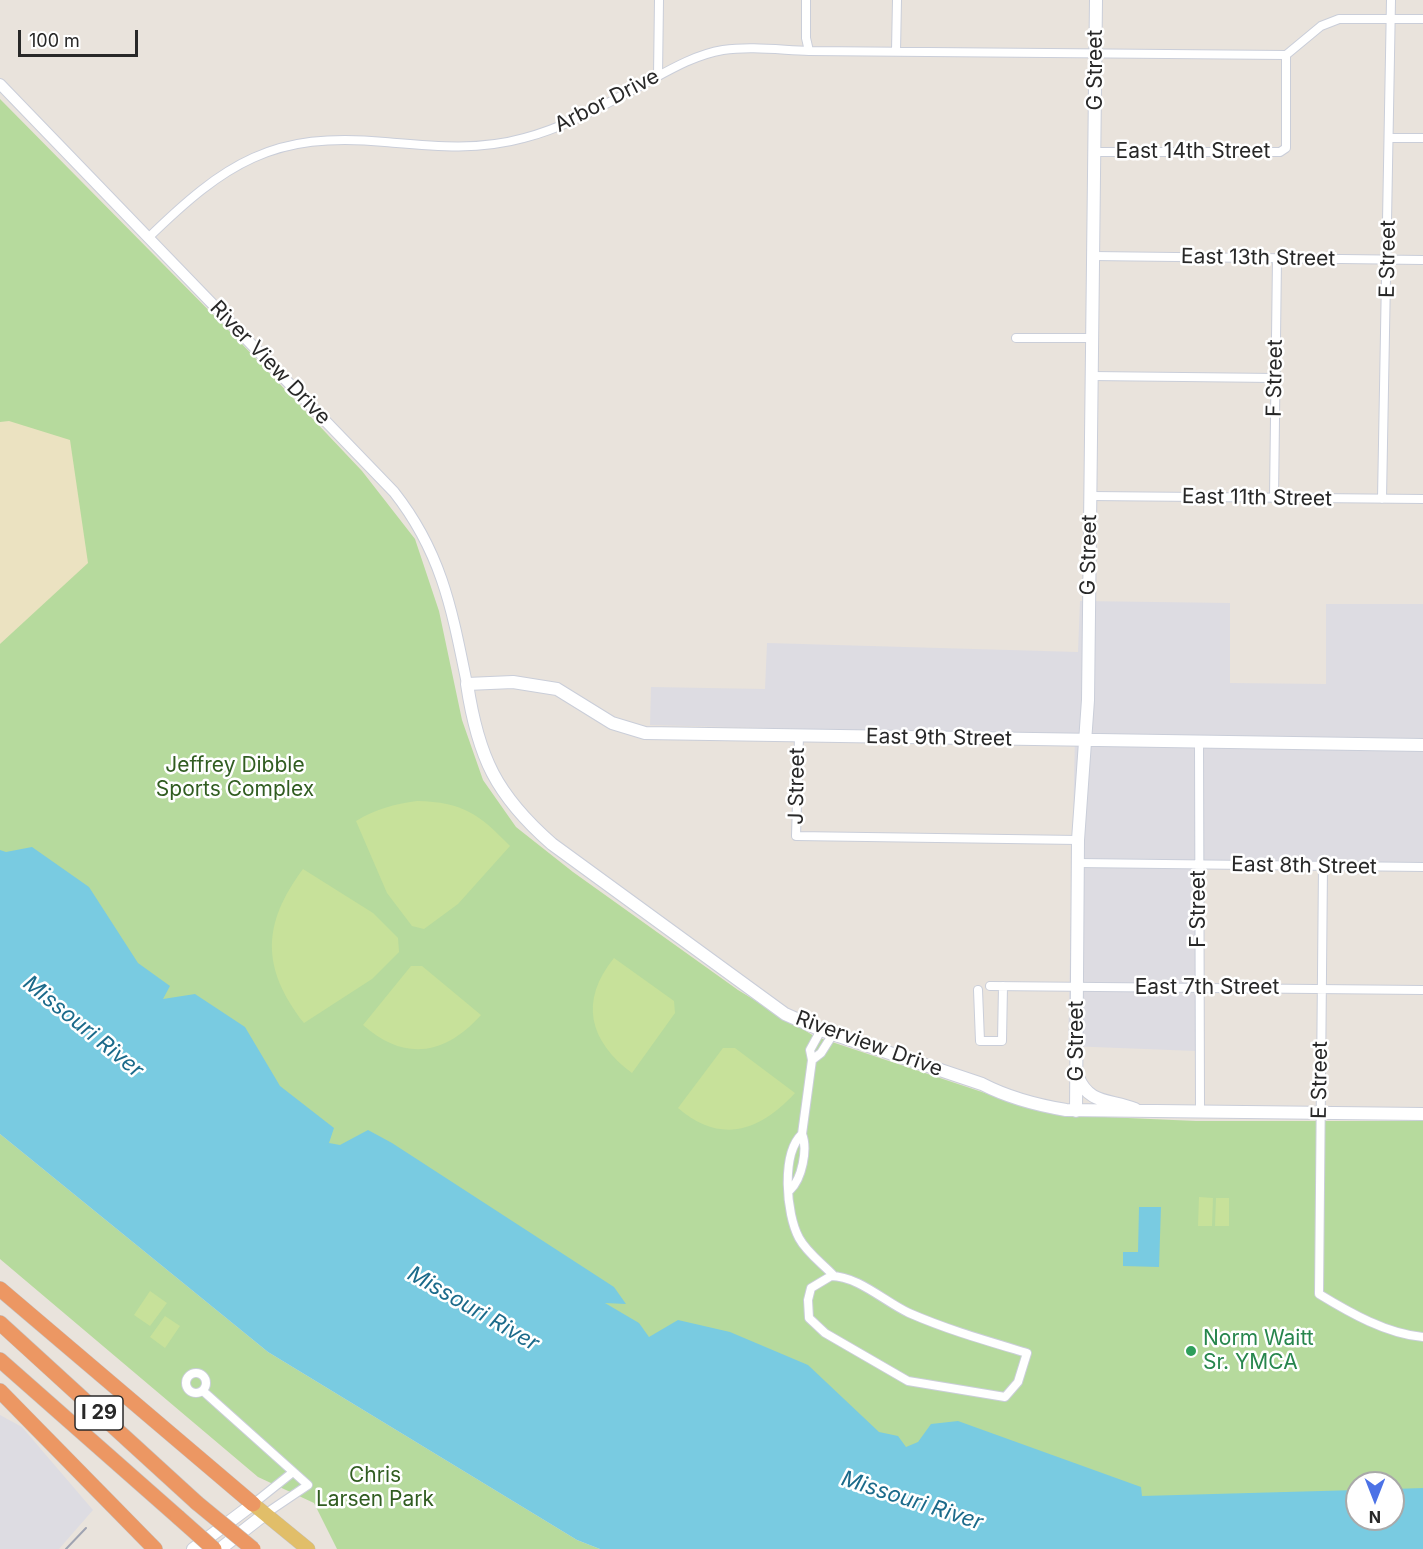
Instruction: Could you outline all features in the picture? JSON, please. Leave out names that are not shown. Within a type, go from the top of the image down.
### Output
[{"type":"highway","points":[[0,1288],[259,1509]]},
{"type":"highway","name":"I 29","points":[[0,1323],[197,1503],[253,1549]]},
{"type":"highway","name":"I 29","points":[[0,1360],[214,1549]]},
{"type":"highway","points":[[0,1391],[155,1549]]},
{"type":"main road","name":"G Street","points":[[1076,1111],[1077,863],[1088,700],[1096,0]]},
{"type":"main road","name":"East 9th Street","points":[[467,684],[513,682],[557,689],[612,723],[645,733],[1423,745]]},
{"type":"main road","name":"Riverview Drive","points":[[467,684],[478,742],[493,774],[524,819],[552,844],[785,1014],[827,1032],[982,1084],[1032,1104],[1076,1111],[1423,1114]]},
{"type":"main road","points":[[1076,1074],[1083,1089],[1092,1097],[1142,1111]]},
{"type":"main road","points":[[193,1549],[259,1509]]},
{"type":"main road","points":[[220,1549],[259,1509]]},
{"type":"main road","points":[[259,1509],[308,1549]]},
{"type":"street","points":[[658,76],[659,0]]},
{"type":"street","points":[[806,0],[806,38],[809,51]]},
{"type":"street","points":[[896,51],[897,0]]},
{"type":"street","points":[[1391,0],[1391,19]]},
{"type":"street","points":[[1286,55],[1321,26],[1339,19],[1423,19]]},
{"type":"street","name":"E Street","points":[[1383,499],[1391,19]]},
{"type":"street","name":"Arbor Drive","points":[[148,238],[212,180],[236,165],[279,148],[327,139],[431,146],[491,145],[522,139],[570,123],[684,62],[721,50],[750,48],[809,51],[1286,55]]},
{"type":"street","name":"East 14th Street","points":[[1095,152],[1280,152],[1286,148],[1286,55]]},
{"type":"street","name":"River View Drive","points":[[0,84],[394,492],[414,516],[429,545],[452,608],[467,684]]},
{"type":"street","points":[[1390,138],[1423,138]]},
{"type":"street","name":"East 13th Street","points":[[1093,256],[1423,260]]},
{"type":"street","name":"F Street","points":[[1274,498],[1277,258]]},
{"type":"street","points":[[1017,338],[1092,338]]},
{"type":"street","points":[[1091,376],[1275,378]]},
{"type":"street","name":"East 11th Street","points":[[1090,496],[1423,499]]},
{"type":"street","name":"J Street","points":[[799,736],[796,837],[1078,840]]},
{"type":"street","name":"F Street","points":[[1199,741],[1200,1112]]},
{"type":"street","name":"East 8th Street","points":[[1077,863],[1423,867]]},
{"type":"street","name":"E Street","points":[[1323,866],[1319,1294],[1371,1322],[1403,1334],[1423,1337]]},
{"type":"street","name":"East 7th Street","points":[[990,986],[1423,990]]},
{"type":"street","points":[[978,990],[980,1041],[1002,1041],[1003,986]]},
{"type":"street","points":[[827,1032],[821,1053],[812,1060],[802,1134],[795,1141],[786,1182],[790,1190],[787,1203],[798,1236],[834,1276],[848,1279],[892,1305],[932,1323],[1027,1353],[1018,1382],[1005,1397],[917,1385],[825,1333],[809,1318],[808,1295],[816,1283],[834,1276]]},
{"type":"street","points":[[203,1391],[308,1485],[259,1509]]},
{"type":"street","points":[[259,1509],[293,1472]]},
{"type":"shaded area","points":[[1080,601],[1230,603],[1230,683],[1326,684],[1326,604],[1423,604],[1423,871],[1197,867],[1196,1051],[1068,1046],[1075,736],[650,725],[651,687],[765,689],[767,643],[1078,652]]},
{"type":"shaded area","points":[[0,1415],[22,1427],[93,1510],[59,1549],[0,1549]]},
{"type":"green space","name":"Jeffrey Dibble Sports Complex","points":[[0,99],[242,344],[362,471],[415,539],[439,611],[462,720],[483,780],[516,827],[573,872],[738,990],[814,1036],[1030,1108],[1082,1116],[1196,1121],[1423,1121],[1423,1490],[1405,1493],[1405,1471],[1345,1471],[1345,1504],[1185,1534],[685,1392],[348,1164],[0,880]]},
{"type":"green space","points":[[417,801],[447,804],[469,812],[489,826],[510,846],[458,904],[424,929],[412,926],[387,893],[356,821],[385,808]]},
{"type":"green space","points":[[303,869],[373,913],[398,938],[399,952],[372,979],[304,1023],[280,983],[274,965],[272,946],[274,927],[280,909]]},
{"type":"green space","points":[[614,958],[674,1001],[675,1013],[632,1073],[606,1048],[598,1034],[594,1020],[593,1005],[596,990]]},
{"type":"green space","points":[[411,966],[422,966],[481,1015],[453,1039],[424,1049],[409,1049],[394,1045],[379,1037],[363,1025]]},
{"type":"green space","points":[[723,1048],[735,1048],[795,1093],[768,1117],[740,1129],[725,1130],[694,1120],[678,1108]]},
{"type":"green space","name":"Chris Larsen Park","points":[[0,1134],[268,1352],[577,1540],[600,1549],[337,1549],[314,1503],[258,1477],[0,1259]]},
{"type":"green space","points":[[1199,1197],[1213,1198],[1212,1226],[1198,1226]]},
{"type":"green space","points":[[1216,1198],[1229,1198],[1229,1226],[1215,1226]]},
{"type":"green space","points":[[150,1291],[167,1303],[150,1326],[134,1315]]},
{"type":"green space","points":[[165,1316],[180,1326],[165,1348],[150,1337]]},
{"type":"sand","points":[[9,421],[70,440],[88,563],[0,644],[0,422]]},
{"type":"water","name":"Missouri River","points":[[32,847],[89,887],[138,963],[170,986],[163,999],[195,994],[245,1027],[280,1086],[334,1128],[329,1143],[340,1145],[368,1130],[392,1143],[614,1287],[626,1304],[605,1303],[639,1323],[649,1337],[678,1320],[730,1332],[808,1365],[879,1432],[898,1436],[906,1447],[918,1442],[931,1424],[958,1421],[1141,1487],[1142,1496],[1345,1490],[1345,1531],[1405,1531],[1405,1489],[1423,1488],[1423,1549],[600,1549],[577,1540],[268,1352],[0,1134],[0,850],[6,852]]},
{"type":"water","points":[[1139,1207],[1161,1207],[1159,1267],[1123,1266],[1123,1252],[1138,1252]]},
{"type":"railway","points":[[66,1549],[86,1528]]},
{"type":"place","name":"Norm Waitt Sr. YMCA","points":[[1191,1351]]}]
